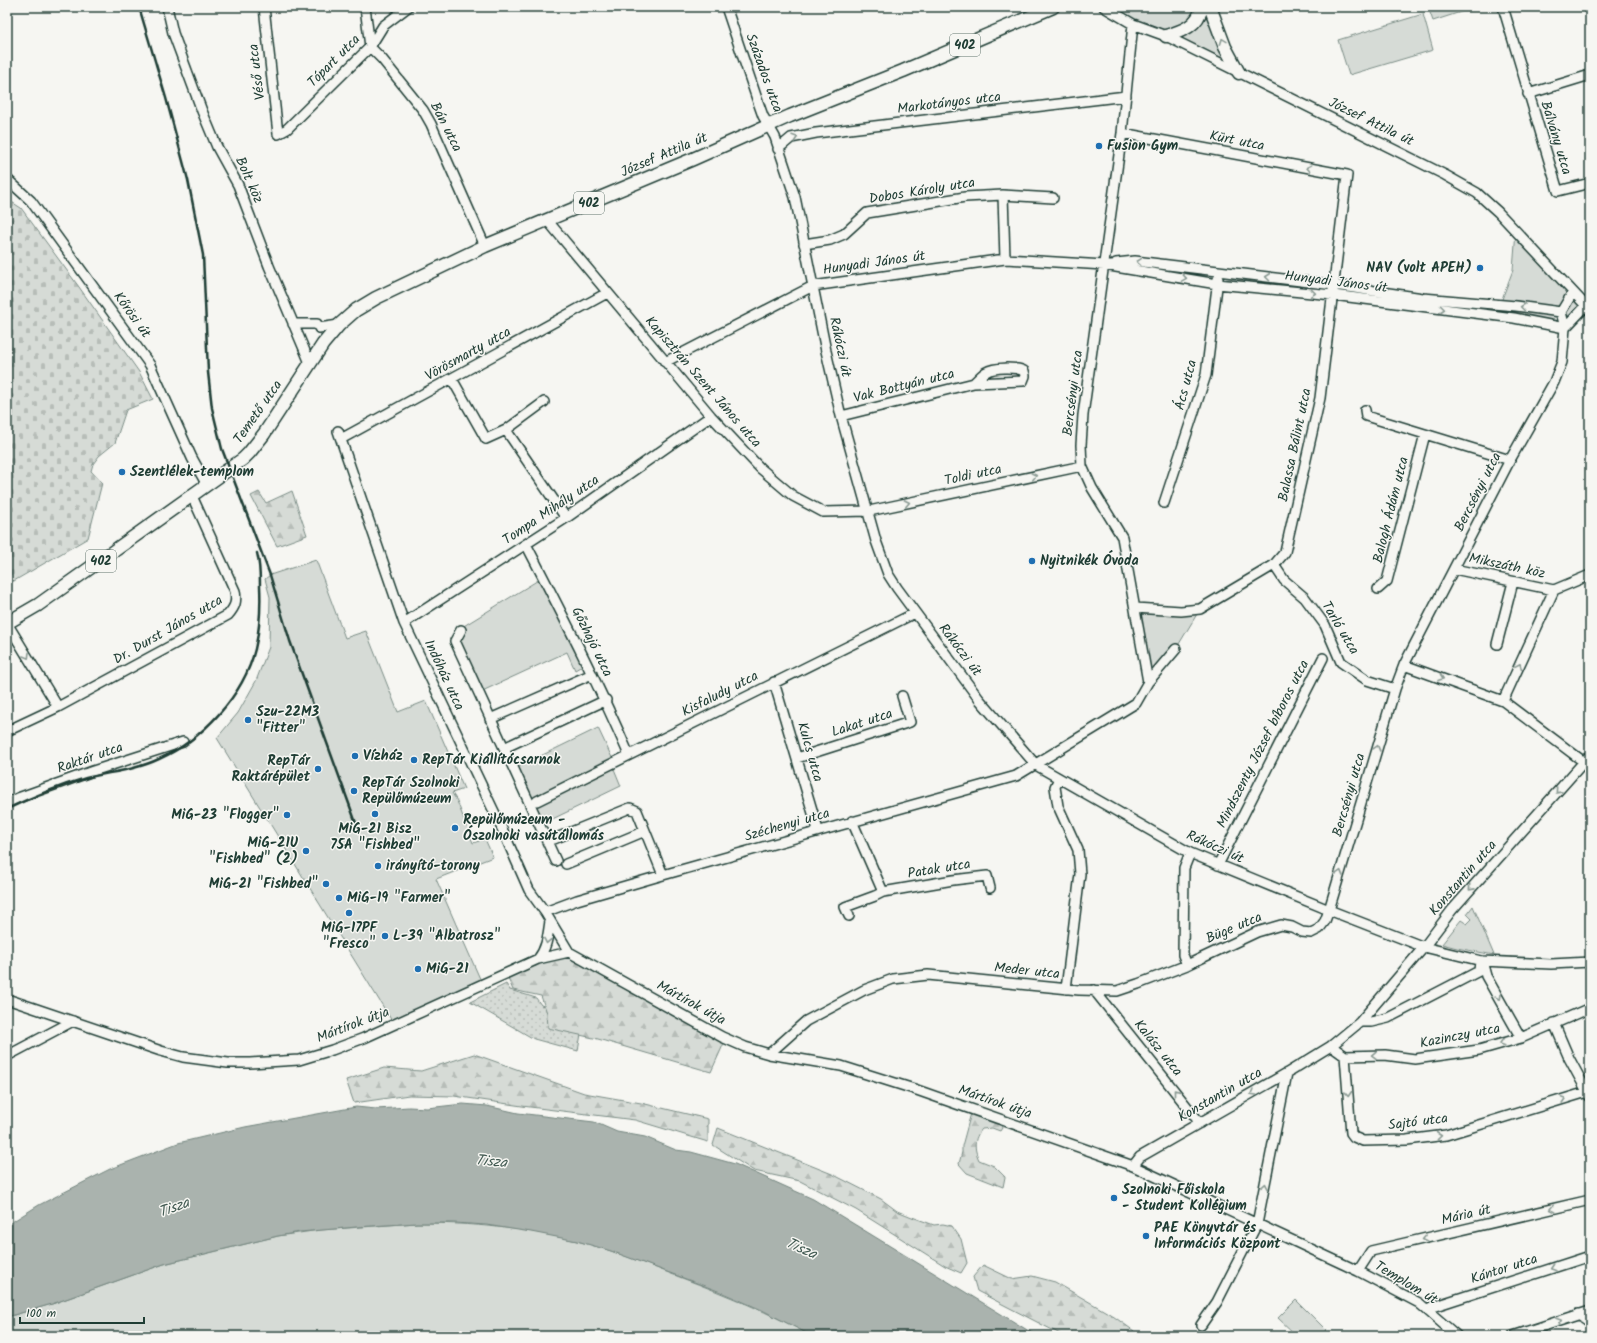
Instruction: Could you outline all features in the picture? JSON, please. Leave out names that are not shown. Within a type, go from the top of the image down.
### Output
[{"type":"main road","name":"József Attila út","points":[[310,363],[339,325],[356,310],[376,298],[485,246],[790,116],[903,71],[1051,7]]},
{"type":"main road","points":[[1166,36],[1186,29],[1195,22],[1201,15],[1202,7]]},
{"type":"main road","points":[[1211,7],[1225,47],[1239,72]]},
{"type":"main road","name":"Temető utca","points":[[7,623],[44,601],[192,496],[249,453],[264,434],[310,363]]},
{"type":"street","name":"Bolt köz","points":[[166,7],[173,33],[202,111],[217,147],[238,185],[310,363]]},
{"type":"street","name":"Véső utca","points":[[264,7],[278,134]]},
{"type":"street","points":[[365,7],[370,47]]},
{"type":"street","name":"Tópart utca","points":[[278,134],[287,129],[370,47],[383,26],[408,7]]},
{"type":"street","name":"Százados utca","points":[[726,7],[757,99],[769,126]]},
{"type":"street","name":"József Attila út","points":[[1104,7],[1133,24],[1166,36],[1446,175],[1476,193],[1498,212],[1588,308]]},
{"type":"street","name":"Bálvány utca","points":[[1503,7],[1558,191],[1590,183]]},
{"type":"street","name":"Bercsényi utca","points":[[1133,24],[1122,133],[1083,415],[1081,444],[1082,466],[1092,488],[1122,537],[1148,682]]},
{"type":"street","name":"Bán utca","points":[[370,47],[382,59],[423,110],[431,124],[485,246]]},
{"type":"street","name":"Bálvány utca","points":[[1528,94],[1590,75]]},
{"type":"street","name":"Markotányos utca","points":[[778,149],[791,138],[816,133],[1126,96]]},
{"type":"street","name":"Rákóczi út","points":[[769,126],[795,197],[841,416],[876,541],[888,574],[979,699],[1036,765],[1190,853],[1424,947],[1481,961],[1551,964],[1590,962]]},
{"type":"street","name":"Kürt utca","points":[[1122,133],[1347,175]]},
{"type":"street","name":"Balassa Bálint utca","points":[[1135,608],[1181,611],[1200,609],[1274,565],[1284,552],[1320,398],[1347,175]]},
{"type":"street","name":"Kőrösi út","points":[[7,179],[32,201],[150,365],[192,458],[207,485]]},
{"type":"street","points":[[1003,195],[1005,259]]},
{"type":"street","name":"Dobos Károly utca","points":[[804,244],[830,240],[844,234],[867,213],[965,197],[1003,195],[1053,198]]},
{"type":"street","name":"Kapisztrán Szent János utca","points":[[547,220],[711,416],[760,468],[793,496],[823,512],[869,512]]},
{"type":"street","name":"Hunyadi János út","points":[[665,362],[813,286],[1005,259],[1104,265],[1217,284],[1333,296],[1514,318],[1565,328]]},
{"type":"street","name":"Hunyadi János út","points":[[1104,265],[1135,261],[1334,285],[1423,298],[1516,306],[1561,312]]},
{"type":"street","name":"Ács utca","points":[[1164,502],[1206,375],[1219,272]]},
{"type":"street","points":[[1561,312],[1573,292]]},
{"type":"street","name":"Vörösmarty utca","points":[[340,435],[452,379],[607,293]]},
{"type":"street","points":[[1565,328],[1588,308]]},
{"type":"street","name":"Bercsényi utca","points":[[1329,910],[1394,689],[1404,665],[1510,460],[1554,382],[1562,362],[1565,328],[1561,312]]},
{"type":"street","points":[[293,324],[317,324],[320,328],[339,325]]},
{"type":"street","name":"Vak Bottyán utca","points":[[841,416],[974,383],[1023,381],[1025,376],[1024,371],[1019,368],[1006,368],[986,372],[974,383]]},
{"type":"street","points":[[452,379],[486,439],[506,430],[544,402]]},
{"type":"street","points":[[1365,410],[1366,416],[1510,460]]},
{"type":"street","name":"Tompa Mihály utca","points":[[404,623],[566,518],[711,416]]},
{"type":"street","points":[[506,430],[566,518]]},
{"type":"street","name":"Balogh Ádám utca","points":[[1378,589],[1387,581],[1425,434]]},
{"type":"street","name":"Indóház utca","points":[[340,435],[404,623],[499,822],[529,890],[545,912],[569,952]]},
{"type":"street","name":"Toldi utca","points":[[869,512],[1082,466]]},
{"type":"street","name":"Dr. Durst János utca","points":[[7,731],[58,707],[228,615],[234,609],[236,600],[235,591],[192,496]]},
{"type":"street","name":"Gőzhajó utca","points":[[526,544],[580,646],[592,674],[606,700],[629,755]]},
{"type":"street","name":"Tarló utca","points":[[1274,565],[1284,580],[1305,598],[1325,625],[1341,662],[1367,680],[1394,689]]},
{"type":"street","name":"Mikszáth köz","points":[[1454,569],[1554,590]]},
{"type":"street","points":[[1503,701],[1554,590],[1590,575]]},
{"type":"street","points":[[1497,644],[1513,582]]},
{"type":"street","name":"Kisfaludy utca","points":[[537,801],[915,613]]},
{"type":"street","points":[[7,623],[58,707]]},
{"type":"street","points":[[461,630],[455,640],[556,861]]},
{"type":"street","points":[[1036,765],[1136,703],[1148,682],[1176,650]]},
{"type":"street","name":"Mindszenty József bíboros utca","points":[[1218,865],[1322,658]]},
{"type":"street","points":[[1404,665],[1503,701],[1587,759]]},
{"type":"street","points":[[490,719],[592,674]]},
{"type":"street","name":"Kulcs utca","points":[[774,682],[818,830]]},
{"type":"street","name":"Lakat utca","points":[[797,758],[910,722],[902,696]]},
{"type":"street","points":[[504,748],[606,700]]},
{"type":"street","name":"Raktár utca","points":[[7,803],[93,771],[183,742]]},
{"type":"street","name":"Konstantin utca","points":[[1133,1166],[1140,1157],[1287,1073],[1331,1046],[1360,1022],[1424,947],[1452,910],[1587,759]]},
{"type":"street","name":"Széchenyi utca","points":[[545,912],[577,900],[818,830],[1016,776],[1036,765]]},
{"type":"street","points":[[1058,778],[1055,786],[1058,806],[1078,850],[1080,874],[1066,989]]},
{"type":"street","points":[[554,840],[630,808],[637,811],[663,875]]},
{"type":"street","points":[[852,821],[883,892]]},
{"type":"street","points":[[566,864],[645,831]]},
{"type":"street","points":[[1187,965],[1184,955],[1184,868],[1190,853]]},
{"type":"street","name":"Patak utca","points":[[849,916],[845,907],[883,892],[953,880],[987,876],[990,888]]},
{"type":"street","name":"Büge utca","points":[[1187,965],[1258,932],[1281,925],[1292,927],[1302,932],[1311,933],[1319,929],[1325,921],[1329,910]]},
{"type":"street","points":[[538,959],[544,952],[547,943],[550,921]]},
{"type":"street","name":"Mártírok útja","points":[[7,999],[161,1051],[203,1060],[250,1064],[299,1060],[364,1038],[538,959],[569,952],[722,1037],[745,1048],[769,1054],[842,1066],[914,1089],[1133,1166],[1358,1271]]},
{"type":"street","points":[[1360,1022],[1371,1022],[1388,1018],[1478,971],[1481,961]]},
{"type":"street","points":[[1481,961],[1486,976],[1522,1038]]},
{"type":"street","name":"Meder utca","points":[[769,1054],[806,1021],[864,990],[893,979],[928,975],[1066,989],[1117,991],[1187,965]]},
{"type":"street","name":"Kalász utca","points":[[1094,990],[1200,1123]]},
{"type":"street","name":"Kazinczy utca","points":[[1345,1056],[1385,1055],[1415,1059],[1479,1050],[1522,1038],[1590,1008]]},
{"type":"street","points":[[7,1056],[73,1021]]},
{"type":"street","points":[[1554,1023],[1569,1058],[1588,1095]]},
{"type":"street","points":[[1331,1046],[1345,1056]]},
{"type":"street","name":"Sajtó utca","points":[[1345,1056],[1351,1133],[1354,1137],[1363,1141],[1407,1140],[1446,1135],[1588,1095]]},
{"type":"street","points":[[1201,1325],[1217,1302],[1257,1224],[1287,1073]]},
{"type":"street","name":"Mária út","points":[[1358,1271],[1371,1251],[1590,1200]]},
{"type":"street","name":"Kántor utca","points":[[1426,1309],[1590,1256]]},
{"type":"street","name":"Templom út","points":[[1358,1271],[1426,1309],[1457,1336]]},
{"type":"street","points":[[1513,1336],[1590,1311]]},
{"type":"street","points":[[1579,1314],[1590,1322]]},
{"type":"green space","points":[[1104,7],[1211,7],[1239,73]]},
{"type":"green space","points":[[1428,7],[1476,7],[1433,21]]},
{"type":"green space","points":[[1423,14],[1433,50],[1349,75],[1338,40]]},
{"type":"green space","points":[[7,199],[21,208],[79,287],[139,372],[153,399],[126,410],[115,443],[99,456],[93,464],[91,471],[102,483],[88,538],[7,585]]},
{"type":"green space","points":[[1516,232],[1586,306],[1565,328],[1104,265],[1135,261],[1505,305],[1502,299],[1513,270]]},
{"type":"green space","points":[[292,491],[307,535],[277,546],[251,496],[259,492],[266,503]]},
{"type":"green space","name":"RepTár Szolnoki Repülőmúzeum","points":[[316,560],[345,638],[366,631],[398,712],[426,701],[464,789],[452,793],[457,801],[473,843],[485,839],[493,857],[436,879],[481,981],[392,1021],[217,738],[238,713],[256,681],[269,647],[270,597],[265,579],[270,575]]},
{"type":"green space","points":[[540,579],[587,663],[575,670],[567,652],[478,693],[454,632]]},
{"type":"green space","points":[[1135,609],[1200,609],[1176,649],[1148,682]]},
{"type":"green space","points":[[598,728],[614,762],[612,764],[621,786],[540,825],[514,769]]},
{"type":"green space","points":[[1473,906],[1494,955],[1442,944],[1461,920],[1467,924],[1472,919],[1467,914]]},
{"type":"green space","points":[[569,952],[724,1043],[711,1072],[598,1039],[548,1028],[547,1013],[541,996],[513,990],[506,974]]},
{"type":"green space","points":[[506,984],[510,990],[536,998],[541,1005],[569,1014],[581,1034],[578,1051],[534,1039],[470,1002]]},
{"type":"green space","points":[[474,1054],[584,1093],[641,1103],[708,1119],[708,1142],[635,1120],[454,1096],[409,1095],[354,1103],[346,1080],[384,1068],[421,1071]]},
{"type":"green space","points":[[971,1113],[1001,1123],[1002,1128],[1000,1131],[992,1128],[982,1129],[975,1144],[979,1160],[994,1166],[1005,1177],[1003,1187],[967,1173],[959,1164],[962,1146]]},
{"type":"green space","points":[[718,1128],[832,1174],[881,1199],[897,1211],[934,1225],[943,1224],[952,1226],[961,1239],[967,1263],[961,1273],[945,1266],[856,1210],[800,1181],[754,1171],[713,1145]]},
{"type":"green space","points":[[417,1223],[491,1226],[539,1233],[587,1244],[629,1257],[715,1291],[764,1312],[812,1336],[7,1336],[7,1317],[52,1304],[164,1264],[278,1236],[320,1230]]},
{"type":"green space","points":[[983,1265],[1012,1279],[1032,1276],[1055,1282],[1110,1314],[1134,1331],[1136,1336],[1064,1336],[977,1291],[973,1277]]},
{"type":"green space","points":[[1296,1300],[1326,1330],[1320,1336],[1297,1336],[1278,1318]]},
{"type":"water","name":"Tisza","points":[[463,1104],[487,1106],[518,1113],[594,1122],[617,1132],[645,1137],[676,1150],[691,1152],[735,1164],[813,1199],[1037,1336],[812,1336],[762,1310],[718,1291],[611,1251],[577,1241],[531,1232],[486,1225],[454,1223],[417,1223],[357,1227],[300,1232],[278,1236],[164,1264],[52,1304],[7,1317],[7,1225],[39,1205],[110,1169],[178,1143],[245,1127],[356,1107],[376,1109],[409,1107],[427,1108]]},
{"type":"railway","points":[[139,7],[188,180],[203,255],[208,372],[212,408],[222,449],[270,575],[290,641],[356,823]]},
{"type":"railway","points":[[7,809],[76,781],[132,768],[159,759],[175,751],[191,740],[219,714],[241,683],[249,666],[257,641],[260,602],[260,570],[257,553]]},
{"type":"place","name":"Fusion Gym","points":[[1099,146]]},
{"type":"place","name":"NAV (volt APEH)","points":[[1480,268]]},
{"type":"place","name":"Szentlélek-templom","points":[[122,472]]},
{"type":"place","name":"Nyitnikék Óvoda","points":[[1032,561]]},
{"type":"place","name":"Szu-22M3 \"Fitter\"","points":[[248,720]]},
{"type":"place","name":"Vízház","points":[[355,756]]},
{"type":"place","name":"RepTár Kiállítócsarnok","points":[[414,760]]},
{"type":"place","name":"RepTár Raktárépület","points":[[318,769]]},
{"type":"place","name":"RepTár Szolnoki Repülőmúzeum","points":[[354,791]]},
{"type":"place","name":"MiG-21 Bisz 75A \"Fishbed\"","points":[[375,814]]},
{"type":"place","name":"MiG-23 \"Flogger\"","points":[[287,815]]},
{"type":"place","name":"Repülőmúzeum - Ószolnoki vasútállomás","points":[[455,828]]},
{"type":"place","name":"MiG-21U \"Fishbed\" (2)","points":[[306,851]]},
{"type":"place","name":"irányító-torony","points":[[378,866]]},
{"type":"place","name":"MiG-21 \"Fishbed\"","points":[[326,884]]},
{"type":"place","name":"MiG-19 \"Farmer\"","points":[[339,898]]},
{"type":"place","name":"MiG-17PF \"Fresco\"","points":[[349,913]]},
{"type":"place","name":"L-39 \"Albatrosz\"","points":[[385,936]]},
{"type":"place","name":"MiG-21","points":[[418,969]]},
{"type":"place","name":"Szolnoki Főiskola - Student Kollégium","points":[[1114,1198]]},
{"type":"place","name":"PAE Könyvtár és Információs Központ","points":[[1146,1236]]}]
